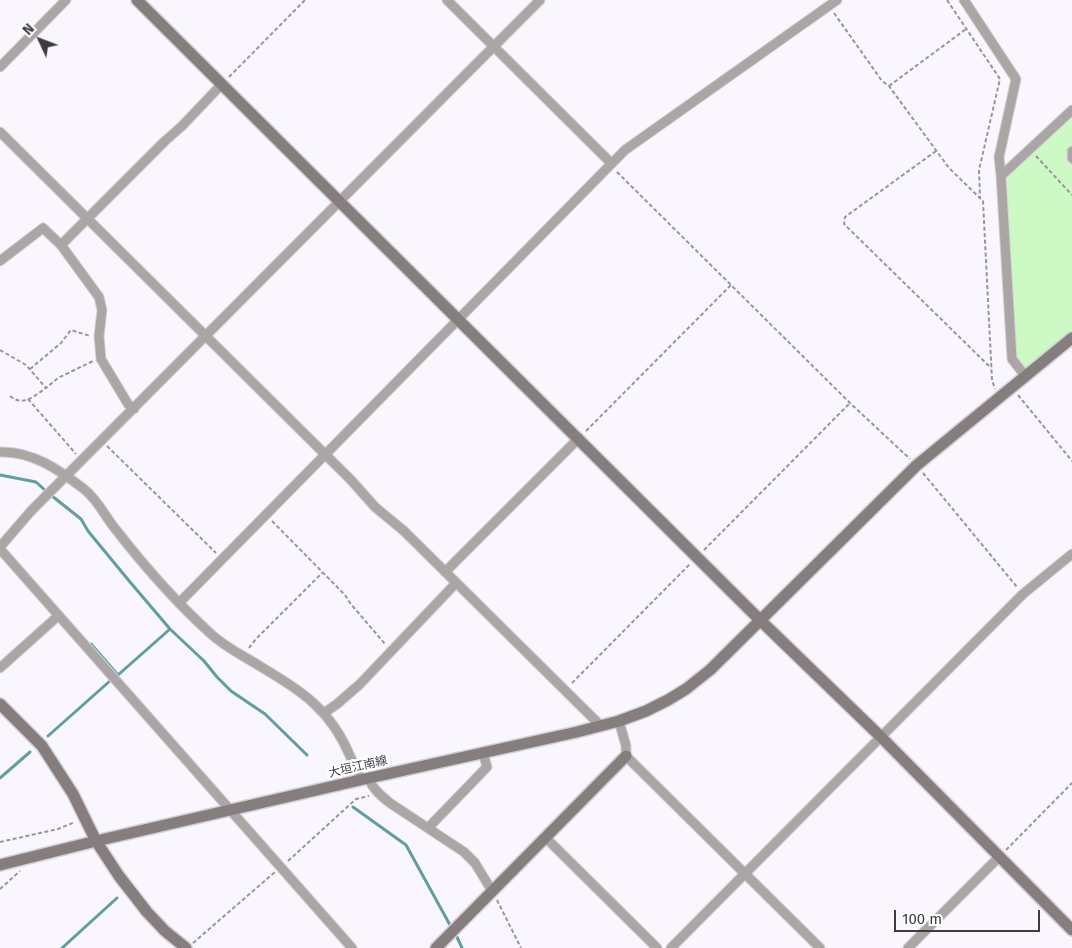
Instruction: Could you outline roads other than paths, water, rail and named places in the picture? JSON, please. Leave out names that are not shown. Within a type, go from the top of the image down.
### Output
[{"type":"street","points":[[0,67],[66,0]]},
{"type":"street","points":[[137,0],[761,621],[881,737],[1072,930]]},
{"type":"street","points":[[447,0],[610,164]]},
{"type":"street","points":[[352,948],[0,548],[32,511],[540,0]]},
{"type":"street","points":[[179,603],[460,320],[625,150],[838,0]]},
{"type":"street","points":[[964,0],[1016,79],[999,158],[1002,176],[1012,359],[1026,377]]},
{"type":"street","points":[[61,244],[182,126],[222,84]]},
{"type":"street","points":[[1002,176],[1072,110]]},
{"type":"street","points":[[0,132],[326,455],[375,506],[404,531],[601,726]]},
{"type":"street","points":[[0,261],[43,228],[61,244],[99,297],[102,310],[99,326],[101,359],[128,404],[134,409]]},
{"type":"street","name":"大垣江南線","points":[[0,865],[364,779],[601,726],[646,711],[686,689],[710,670],[916,465],[1072,338]]},
{"type":"street","points":[[445,572],[579,438]]},
{"type":"street","points":[[0,452],[32,456],[55,468],[85,490],[96,500],[116,530],[179,603],[221,643],[295,688],[324,713],[334,724],[345,742],[364,779],[378,794],[464,852],[475,863],[492,892]]},
{"type":"street","points":[[671,948],[1023,594],[1072,554]]},
{"type":"street","points":[[324,713],[348,694],[456,583]]},
{"type":"street","points":[[0,668],[58,616]]},
{"type":"street","points":[[0,704],[42,746],[74,794],[96,841],[119,876],[165,932],[187,948]]},
{"type":"street","points":[[436,948],[626,756],[626,746],[619,721]]},
{"type":"street","points":[[428,828],[487,767],[483,753]]},
{"type":"street","points":[[626,756],[820,948]]},
{"type":"street","points":[[546,838],[657,948]]},
{"type":"street","points":[[908,948],[999,857]]},
{"type":"lane","points":[[1072,149],[1070,150],[1070,159],[1072,161]]},
{"type":"waterway","points":[[0,475],[36,482],[47,492]]},
{"type":"waterway","points":[[52,496],[81,519],[88,531],[170,629],[204,661],[217,677],[231,691],[265,714],[307,755]]},
{"type":"waterway","points":[[91,644],[118,675],[170,629]]},
{"type":"waterway","points":[[48,736],[111,680]]},
{"type":"waterway","points":[[0,778],[30,752]]},
{"type":"waterway","points":[[353,807],[406,845],[450,925]]},
{"type":"waterway","points":[[62,948],[117,898]]},
{"type":"waterway","points":[[456,935],[462,948]]}]
